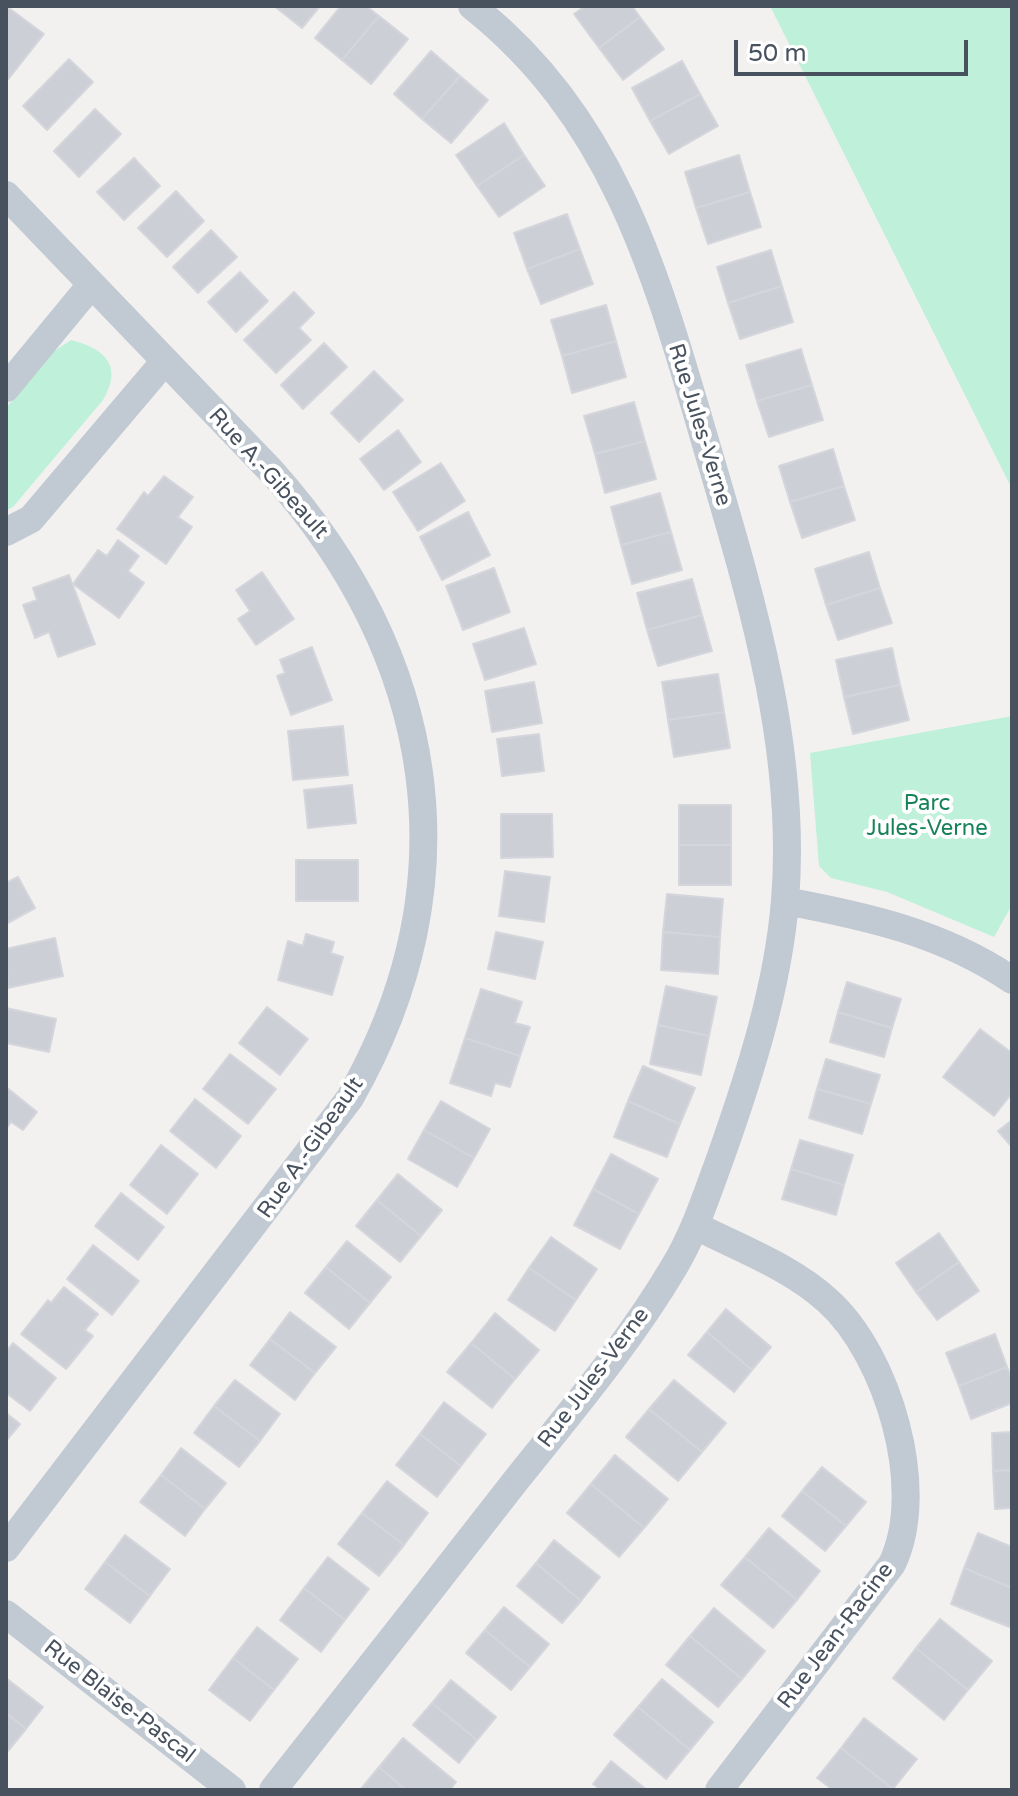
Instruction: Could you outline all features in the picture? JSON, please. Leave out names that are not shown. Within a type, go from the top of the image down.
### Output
[{"type":"street","name":"Rue Jules-Verne","points":[[273,1790],[616,1353],[675,1266],[696,1226],[757,1044],[773,979],[785,901],[781,771],[764,654],[682,363],[640,240],[605,163],[560,91],[515,41],[472,6]]},
{"type":"street","name":"Rue A.-Gibeault","points":[[6,195],[304,508],[347,570],[370,610],[390,659],[412,732],[420,776],[423,886],[414,941],[398,996],[376,1053],[350,1098],[314,1150],[6,1548]]},
{"type":"street","points":[[6,388],[91,285]]},
{"type":"street","points":[[6,532],[31,519],[165,361]]},
{"type":"street","points":[[785,901],[909,928],[978,958],[1012,980]]},
{"type":"street","name":"Rue Jean-Racine","points":[[696,1226],[801,1281],[827,1300],[845,1319],[862,1343],[889,1407],[899,1441],[907,1505],[902,1544],[892,1564],[719,1790]]},
{"type":"street","name":"Rue Blaise-Pascal","points":[[6,1614],[232,1790]]},
{"type":"green space","points":[[770,6],[1012,6],[1012,489]]},
{"type":"green space","points":[[71,340],[94,348],[108,361],[111,368],[109,388],[103,400],[13,507],[6,510],[6,408],[51,353]]},
{"type":"green space","name":"Parc Jules-Verne","points":[[1012,716],[1012,905],[994,937],[887,892],[831,878],[819,866],[810,753]]},
{"type":"building","points":[[6,6],[44,34],[6,82]]},
{"type":"building","points":[[274,6],[320,6],[302,28]]},
{"type":"building","points":[[341,6],[366,6],[379,16],[342,60],[315,38]]},
{"type":"building","points":[[585,6],[632,6],[640,17],[599,48],[574,14]]},
{"type":"building","points":[[379,16],[408,39],[371,84],[342,60]]},
{"type":"building","points":[[640,17],[664,49],[623,80],[599,48]]},
{"type":"building","points":[[431,51],[460,76],[422,119],[394,94]]},
{"type":"building","points":[[69,59],[93,82],[47,130],[23,106]]},
{"type":"building","points":[[682,61],[700,94],[650,121],[632,88]]},
{"type":"building","points":[[460,76],[488,100],[451,143],[422,119]]},
{"type":"building","points":[[700,94],[718,126],[669,154],[650,121]]},
{"type":"building","points":[[95,109],[121,134],[79,177],[54,151]]},
{"type":"building","points":[[504,123],[524,155],[477,186],[456,155]]},
{"type":"building","points":[[524,155],[545,186],[499,217],[477,186]]},
{"type":"building","points":[[739,155],[750,192],[696,208],[685,172]]},
{"type":"building","points":[[134,158],[160,186],[124,220],[97,192]]},
{"type":"building","points":[[176,191],[204,221],[167,257],[138,228]]},
{"type":"building","points":[[750,192],[761,227],[708,244],[696,208]]},
{"type":"building","points":[[567,214],[580,249],[527,269],[514,233]]},
{"type":"building","points":[[211,230],[237,257],[198,293],[173,267]]},
{"type":"building","points":[[580,249],[593,284],[541,304],[527,269]]},
{"type":"building","points":[[771,250],[782,286],[728,303],[717,267]]},
{"type":"building","points":[[240,272],[268,301],[236,332],[208,302]]},
{"type":"building","points":[[782,286],[793,322],[740,339],[728,303]]},
{"type":"building","points":[[294,292],[314,313],[299,328],[311,340],[276,373],[244,340]]},
{"type":"building","points":[[606,305],[616,341],[562,356],[551,320]]},
{"type":"building","points":[[616,341],[626,377],[572,393],[562,356]]},
{"type":"building","points":[[324,343],[347,367],[303,409],[281,385]]},
{"type":"building","points":[[801,349],[812,385],[757,401],[746,365]]},
{"type":"building","points":[[374,371],[403,400],[359,442],[331,413]]},
{"type":"building","points":[[812,385],[823,420],[769,437],[757,401]]},
{"type":"building","points":[[634,402],[645,441],[595,454],[584,416]]},
{"type":"building","points":[[398,430],[421,462],[384,490],[360,459]]},
{"type":"building","points":[[645,441],[656,479],[605,493],[595,454]]},
{"type":"building","points":[[833,449],[844,486],[790,502],[779,466]]},
{"type":"building","points":[[441,463],[465,501],[418,531],[393,492]]},
{"type":"building","points":[[164,476],[193,497],[178,517],[192,527],[166,564],[117,529],[144,492],[148,496]]},
{"type":"building","points":[[844,486],[855,520],[802,538],[790,502]]},
{"type":"building","points":[[660,493],[671,532],[621,545],[611,507]]},
{"type":"building","points":[[468,512],[490,555],[442,580],[420,537]]},
{"type":"building","points":[[671,532],[682,570],[632,584],[621,545]]},
{"type":"building","points":[[118,540],[139,556],[128,571],[144,583],[119,618],[73,584],[98,550],[107,556]]},
{"type":"building","points":[[869,552],[880,588],[826,605],[815,569]]},
{"type":"building","points":[[494,568],[510,612],[463,630],[446,586]]},
{"type":"building","points":[[262,572],[294,619],[256,645],[238,619],[250,611],[236,590]]},
{"type":"building","points":[[69,575],[95,644],[58,657],[49,632],[35,638],[23,605],[37,600],[33,588]]},
{"type":"building","points":[[692,579],[702,615],[647,630],[637,593]]},
{"type":"building","points":[[880,588],[892,623],[838,640],[826,605]]},
{"type":"building","points":[[702,615],[712,651],[658,666],[647,630]]},
{"type":"building","points":[[524,628],[536,664],[485,680],[473,644]]},
{"type":"building","points":[[312,647],[332,700],[291,715],[277,676],[285,673],[280,660]]},
{"type":"building","points":[[892,648],[900,685],[844,697],[836,660]]},
{"type":"building","points":[[718,674],[724,712],[668,720],[662,682]]},
{"type":"building","points":[[534,682],[542,723],[492,732],[485,691]]},
{"type":"building","points":[[900,685],[909,720],[853,734],[844,697]]},
{"type":"building","points":[[724,712],[730,748],[674,757],[668,720]]},
{"type":"building","points":[[343,726],[348,775],[293,780],[288,731]]},
{"type":"building","points":[[539,734],[544,771],[502,776],[497,739]]},
{"type":"building","points":[[352,785],[356,823],[308,828],[304,790]]},
{"type":"building","points":[[679,805],[731,805],[731,845],[679,845]]},
{"type":"building","points":[[501,814],[552,814],[553,857],[501,858]]},
{"type":"building","points":[[679,845],[731,845],[731,885],[679,885]]},
{"type":"building","points":[[296,860],[358,860],[358,901],[296,901]]},
{"type":"building","points":[[505,871],[550,877],[544,922],[499,916]]},
{"type":"building","points":[[18,877],[35,908],[6,924],[6,883]]},
{"type":"building","points":[[667,894],[723,899],[720,937],[663,932]]},
{"type":"building","points":[[496,932],[543,942],[535,979],[488,969]]},
{"type":"building","points":[[663,932],[720,937],[718,974],[661,970]]},
{"type":"building","points":[[306,934],[334,942],[331,953],[343,957],[332,995],[278,980],[288,941],[303,946]]},
{"type":"building","points":[[55,938],[63,976],[8,988],[6,949]]},
{"type":"building","points":[[847,982],[901,999],[892,1028],[838,1012]]},
{"type":"building","points":[[666,986],[717,997],[709,1036],[658,1025]]},
{"type":"building","points":[[481,989],[522,1002],[515,1023],[530,1027],[520,1056],[465,1038]]},
{"type":"building","points":[[267,1007],[308,1039],[280,1075],[239,1043]]},
{"type":"building","points":[[6,1008],[56,1019],[49,1052],[6,1043]]},
{"type":"building","points":[[838,1012],[892,1028],[884,1057],[830,1042]]},
{"type":"building","points":[[658,1025],[709,1036],[701,1075],[650,1064]]},
{"type":"building","points":[[980,1029],[1012,1053],[1012,1093],[994,1116],[943,1077]]},
{"type":"building","points":[[465,1038],[520,1056],[510,1087],[495,1083],[491,1096],[450,1083]]},
{"type":"building","points":[[230,1054],[276,1089],[248,1124],[203,1089]]},
{"type":"building","points":[[826,1059],[880,1075],[871,1104],[817,1089]]},
{"type":"building","points":[[643,1066],[695,1088],[680,1124],[628,1101]]},
{"type":"building","points":[[6,1087],[37,1112],[23,1130],[11,1122],[6,1129]]},
{"type":"building","points":[[817,1089],[871,1104],[862,1134],[809,1118]]},
{"type":"building","points":[[195,1099],[241,1136],[216,1168],[170,1131]]},
{"type":"building","points":[[441,1101],[490,1129],[474,1158],[424,1130]]},
{"type":"building","points":[[628,1101],[680,1124],[667,1157],[614,1137]]},
{"type":"building","points":[[1012,1120],[1012,1147],[998,1131]]},
{"type":"building","points":[[424,1130],[474,1158],[457,1187],[408,1159]]},
{"type":"building","points":[[800,1140],[853,1155],[844,1185],[791,1169]]},
{"type":"building","points":[[161,1145],[198,1174],[167,1214],[130,1185]]},
{"type":"building","points":[[611,1154],[658,1179],[639,1214],[593,1189]]},
{"type":"building","points":[[791,1169],[844,1185],[836,1215],[782,1199]]},
{"type":"building","points":[[398,1174],[442,1210],[421,1236],[377,1200]]},
{"type":"building","points":[[593,1189],[639,1214],[620,1249],[574,1225]]},
{"type":"building","points":[[121,1193],[164,1227],[138,1260],[95,1226]]},
{"type":"building","points":[[377,1200],[421,1236],[400,1262],[356,1226]]},
{"type":"building","points":[[939,1233],[959,1262],[916,1292],[896,1263]]},
{"type":"building","points":[[551,1237],[597,1269],[576,1300],[529,1268]]},
{"type":"building","points":[[347,1241],[391,1277],[370,1303],[326,1267]]},
{"type":"building","points":[[93,1245],[139,1281],[112,1315],[67,1279]]},
{"type":"building","points":[[959,1262],[979,1291],[937,1320],[916,1292]]},
{"type":"building","points":[[326,1267],[370,1303],[349,1329],[305,1293]]},
{"type":"building","points":[[529,1268],[576,1300],[555,1331],[508,1300]]},
{"type":"building","points":[[64,1287],[98,1314],[85,1330],[93,1336],[66,1369],[21,1334],[48,1300],[51,1303]]},
{"type":"building","points":[[726,1309],[771,1347],[752,1370],[707,1332]]},
{"type":"building","points":[[290,1312],[336,1347],[315,1373],[270,1339]]},
{"type":"building","points":[[495,1313],[539,1350],[515,1379],[471,1343]]},
{"type":"building","points":[[707,1332],[752,1370],[734,1392],[688,1355]]},
{"type":"building","points":[[995,1334],[1007,1367],[959,1386],[946,1353]]},
{"type":"building","points":[[270,1339],[315,1373],[295,1400],[250,1365]]},
{"type":"building","points":[[13,1343],[56,1378],[30,1411],[6,1393],[6,1352]]},
{"type":"building","points":[[471,1343],[515,1379],[492,1408],[447,1372]]},
{"type":"building","points":[[1007,1367],[1012,1379],[1012,1403],[971,1419],[959,1386]]},
{"type":"building","points":[[235,1380],[280,1414],[260,1441],[214,1406]]},
{"type":"building","points":[[674,1380],[726,1423],[702,1452],[649,1409]]},
{"type":"building","points":[[444,1402],[486,1434],[461,1466],[420,1434]]},
{"type":"building","points":[[214,1406],[260,1441],[239,1467],[194,1433]]},
{"type":"building","points":[[649,1409],[702,1452],[678,1481],[626,1437]]},
{"type":"building","points":[[6,1413],[20,1424],[6,1441]]},
{"type":"building","points":[[1012,1432],[1012,1470],[993,1471],[992,1433]]},
{"type":"building","points":[[420,1434],[461,1466],[437,1497],[396,1465]]},
{"type":"building","points":[[181,1448],[226,1483],[205,1509],[161,1475]]},
{"type":"building","points":[[615,1455],[668,1499],[644,1528],[591,1484]]},
{"type":"building","points":[[822,1467],[866,1502],[846,1526],[802,1491]]},
{"type":"building","points":[[1012,1470],[1012,1508],[995,1509],[993,1471]]},
{"type":"building","points":[[161,1475],[205,1509],[185,1536],[140,1502]]},
{"type":"building","points":[[387,1481],[428,1513],[404,1545],[362,1513]]},
{"type":"building","points":[[591,1484],[644,1528],[619,1557],[567,1513]]},
{"type":"building","points":[[802,1491],[846,1526],[825,1551],[782,1516]]},
{"type":"building","points":[[362,1513],[404,1545],[379,1576],[338,1544]]},
{"type":"building","points":[[769,1528],[820,1571],[797,1600],[745,1557]]},
{"type":"building","points":[[978,1533],[1012,1547],[1012,1588],[964,1568]]},
{"type":"building","points":[[125,1535],[170,1569],[150,1596],[105,1562]]},
{"type":"building","points":[[554,1540],[600,1577],[581,1601],[536,1563]]},
{"type":"building","points":[[328,1557],[369,1589],[345,1620],[304,1588]]},
{"type":"building","points":[[745,1557],[797,1600],[773,1628],[721,1585]]},
{"type":"building","points":[[105,1562],[150,1596],[130,1623],[85,1589]]},
{"type":"building","points":[[536,1563],[581,1601],[562,1623],[517,1586]]},
{"type":"building","points":[[964,1568],[1012,1588],[1012,1628],[951,1604]]},
{"type":"building","points":[[304,1588],[345,1620],[321,1652],[280,1620]]},
{"type":"building","points":[[504,1607],[549,1644],[530,1667],[485,1630]]},
{"type":"building","points":[[714,1608],[765,1651],[742,1679],[690,1636]]},
{"type":"building","points":[[940,1619],[992,1661],[968,1690],[916,1648]]},
{"type":"building","points":[[257,1627],[298,1659],[274,1690],[233,1658]]},
{"type":"building","points":[[485,1630],[530,1667],[511,1690],[466,1653]]},
{"type":"building","points":[[690,1636],[742,1679],[718,1707],[666,1665]]},
{"type":"building","points":[[916,1648],[968,1690],[944,1720],[893,1678]]},
{"type":"building","points":[[233,1658],[274,1690],[250,1721],[209,1690]]},
{"type":"building","points":[[6,1678],[43,1707],[26,1729],[6,1713]]},
{"type":"building","points":[[662,1679],[713,1722],[690,1750],[638,1707]]},
{"type":"building","points":[[451,1680],[496,1717],[477,1740],[432,1703]]},
{"type":"building","points":[[432,1703],[477,1740],[459,1763],[413,1725]]},
{"type":"building","points":[[638,1707],[690,1750],[666,1779],[614,1735]]},
{"type":"building","points":[[6,1713],[26,1729],[8,1751],[6,1749]]},
{"type":"building","points":[[864,1718],[917,1759],[893,1789],[841,1748]]},
{"type":"building","points":[[403,1738],[456,1782],[450,1790],[406,1790],[379,1767]]},
{"type":"building","points":[[841,1748],[893,1789],[833,1790],[817,1778]]},
{"type":"building","points":[[611,1761],[647,1790],[601,1790],[593,1784]]},
{"type":"building","points":[[379,1767],[406,1790],[360,1790]]}]
